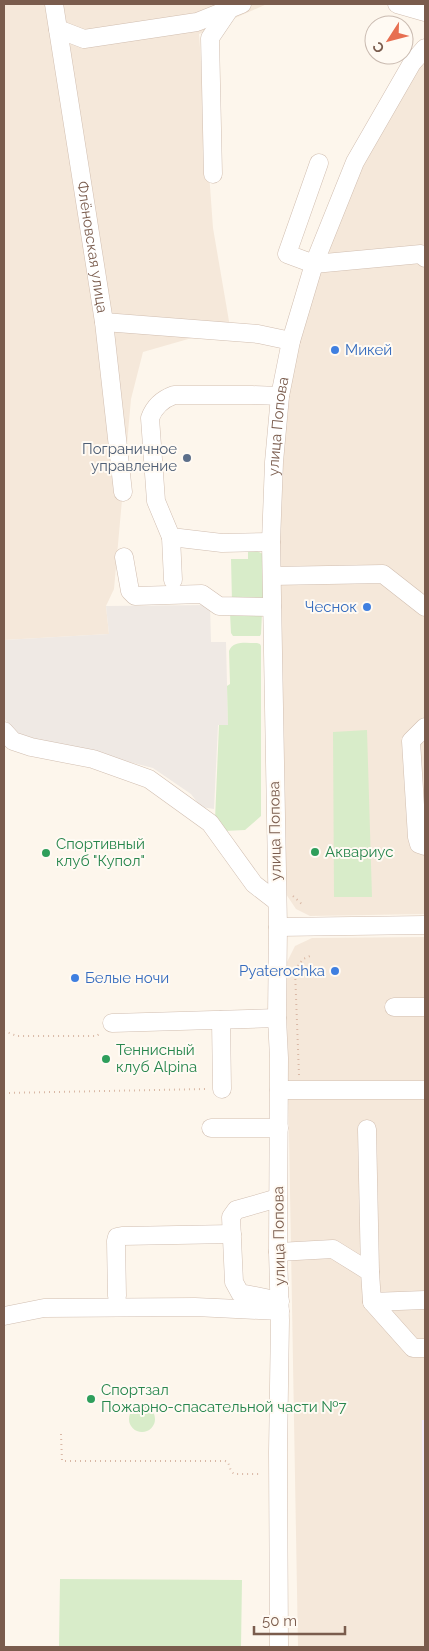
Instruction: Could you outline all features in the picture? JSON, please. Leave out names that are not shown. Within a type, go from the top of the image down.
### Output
[{"type":"street","name":"Флёновская улица","points":[[54,4],[104,322],[124,492]]},
{"type":"street","points":[[397,4],[425,12]]},
{"type":"street","points":[[58,29],[84,39],[197,22],[234,5]]},
{"type":"street","points":[[213,174],[210,38],[234,5]]},
{"type":"street","name":"улица Попова","points":[[279,1647],[278,927],[276,901],[271,542],[274,462],[280,396],[291,341],[314,264],[355,162],[412,63],[425,48]]},
{"type":"street","points":[[318,162],[287,254],[314,264],[421,254],[425,258]]},
{"type":"street","points":[[104,322],[258,334],[291,341]]},
{"type":"street","points":[[172,580],[171,537],[156,501],[150,418],[153,412],[166,398],[174,395],[280,396]]},
{"type":"street","points":[[171,537],[222,543],[271,542]]},
{"type":"street","points":[[124,557],[130,591],[135,596],[202,594],[218,606],[272,607]]},
{"type":"street","points":[[272,576],[383,574],[425,607]]},
{"type":"street","points":[[425,727],[412,741],[417,837],[419,844],[425,846]]},
{"type":"street","points":[[7,740],[31,747],[93,759],[149,779],[210,823],[254,884],[276,901]]},
{"type":"street","points":[[278,927],[425,926]]},
{"type":"street","points":[[394,1007],[425,1007]]},
{"type":"street","points":[[112,1023],[277,1018]]},
{"type":"street","points":[[221,1020],[222,1089]]},
{"type":"street","points":[[279,1090],[425,1090]]},
{"type":"street","points":[[211,1128],[279,1128]]},
{"type":"street","points":[[367,1129],[372,1302],[413,1348],[425,1348]]},
{"type":"street","points":[[278,1198],[236,1210],[231,1216],[234,1282],[240,1292],[280,1306]]},
{"type":"street","points":[[116,1296],[117,1237],[232,1234]]},
{"type":"street","points":[[278,1252],[333,1249],[370,1272]]},
{"type":"street","points":[[372,1302],[425,1300]]},
{"type":"street","points":[[4,1316],[44,1308],[280,1306]]},
{"type":"path","points":[[299,1090],[295,970],[303,959],[310,956]]},
{"type":"path","points":[[4,1030],[18,1036],[97,1036],[112,1023]]},
{"type":"path","points":[[4,1093],[222,1089]]},
{"type":"path","points":[[61,1434],[62,1460],[224,1461],[228,1462],[234,1474],[261,1474]]},
{"type":"shaded area","points":[[4,4],[267,4],[199,34],[213,228],[230,327],[143,352],[131,399],[114,589],[106,606],[109,634],[4,640]]},
{"type":"shaded area","points":[[425,57],[425,914],[310,916],[296,909],[286,894],[277,623],[283,396],[296,336],[360,162]]},
{"type":"shaded area","points":[[210,605],[211,642],[226,642],[228,725],[218,725],[214,809],[201,807],[191,794],[153,768],[17,734],[4,718],[4,640],[109,634],[106,606]]},
{"type":"shaded area","points":[[425,937],[425,1647],[298,1647],[286,964],[295,946],[312,938]]},
{"type":"shaded area","points":[[422,1420],[425,1420],[425,1597],[424,1596]]},
{"type":"green space","points":[[248,551],[257,551],[263,554],[263,598],[258,602],[232,602],[231,559],[248,559]]},
{"type":"green space","points":[[230,613],[262,613],[260,636],[233,636],[231,633]]},
{"type":"green space","points":[[257,643],[261,646],[261,816],[245,830],[224,831],[215,820],[219,725],[228,725],[227,686],[230,684],[229,651],[231,647],[237,644]]},
{"type":"green space","points":[[367,730],[372,897],[334,897],[333,732]]},
{"type":"green space","points":[[142,1406],[151,1410],[155,1419],[151,1428],[142,1432],[133,1428],[129,1419],[133,1410]]},
{"type":"green space","points":[[60,1579],[242,1580],[241,1647],[59,1647]]},
{"type":"place","name":"Микей","points":[[335,350]]},
{"type":"place","name":"Пограничное управление","points":[[187,458]]},
{"type":"place","name":"Чеснок","points":[[367,607]]},
{"type":"place","name":"Аквариус","points":[[315,852]]},
{"type":"place","name":"Спортивный клуб \"Купол\"","points":[[46,853]]},
{"type":"place","name":"Pyaterochka","points":[[335,971]]},
{"type":"place","name":"Белые ночи","points":[[75,978]]},
{"type":"place","name":"Теннисный клуб Alpina","points":[[106,1059]]},
{"type":"place","name":"Спортзал Пожарно-спасательной части №7","points":[[91,1399]]}]
